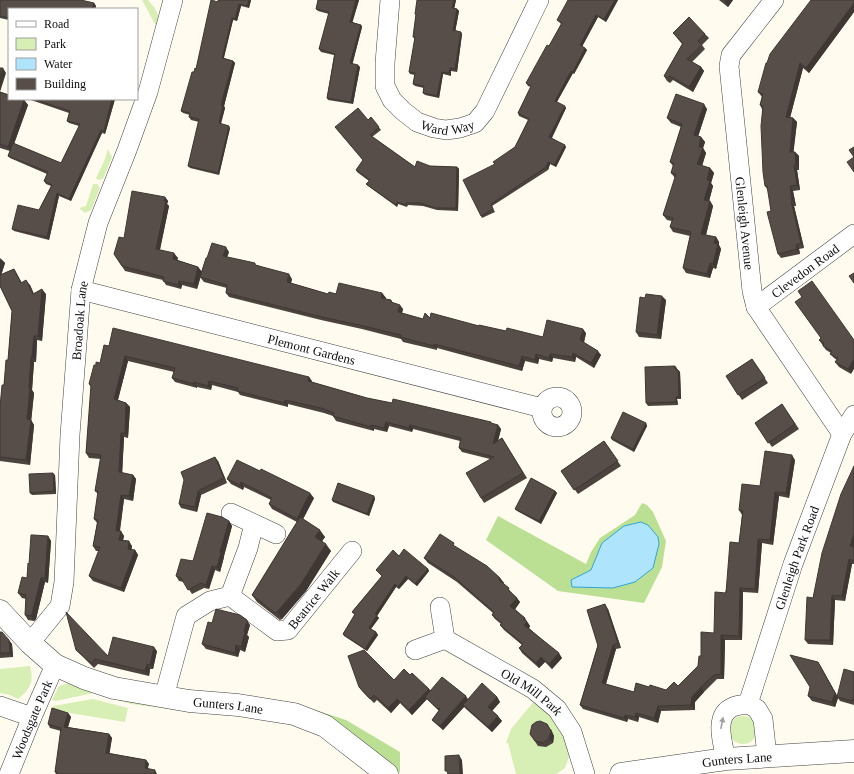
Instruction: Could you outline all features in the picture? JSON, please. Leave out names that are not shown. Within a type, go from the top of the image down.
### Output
[{"type":"street","name":"Broadoak Lane","points":[[30,643],[60,606],[64,582],[70,435],[81,290],[98,223],[148,92],[173,0]]},
{"type":"street","name":"Ward Way","points":[[390,0],[385,63],[385,86],[392,100],[403,112],[417,122],[434,128],[446,130],[460,128],[475,123],[485,111],[539,0]]},
{"type":"street","name":"Glenleigh Avenue","points":[[774,0],[732,55],[729,66],[752,291],[756,307],[842,434]]},
{"type":"street","name":"Clevedon Road","points":[[756,307],[854,234]]},
{"type":"street","name":"Plemont Gardens","points":[[81,290],[542,408]]},
{"type":"street","name":"Glenleigh Park Road","points":[[748,704],[793,564],[842,434],[854,415]]},
{"type":"street","points":[[231,513],[276,534]]},
{"type":"street","points":[[164,697],[186,616],[210,600],[230,596],[248,548],[254,524]]},
{"type":"street","name":"Beatrice Walk","points":[[230,596],[277,631],[288,630],[352,551]]},
{"type":"street","points":[[415,650],[445,639],[440,607]]},
{"type":"street","name":"Gunters Lane","points":[[0,611],[30,643],[55,665],[84,678],[114,688],[189,702],[238,705],[294,714],[325,726],[387,774]]},
{"type":"street","name":"Old Mill Park","points":[[445,639],[534,689],[558,709],[572,732],[585,774]]},
{"type":"street","name":"Woodsgate Park","points":[[10,774],[32,717],[55,665]]},
{"type":"street","points":[[726,759],[720,726],[724,714],[732,707],[748,704],[757,709],[763,719],[767,756]]},
{"type":"street","points":[[0,706],[32,717]]},
{"type":"street","name":"Gunters Lane","points":[[622,774],[726,759],[854,751]]},
{"type":"green space","points":[[142,0],[148,0],[155,9],[158,15],[158,22],[156,26]]},
{"type":"green space","points":[[108,149],[112,157],[103,179],[98,180],[96,178]]},
{"type":"green space","points":[[93,184],[97,184],[100,188],[91,210],[85,213],[79,208],[86,206]]},
{"type":"green space","points":[[642,503],[647,505],[653,512],[666,541],[662,567],[644,603],[558,591],[486,540],[498,516],[586,564],[591,552],[600,538],[635,515]]},
{"type":"green space","points":[[30,666],[32,676],[29,688],[26,692],[18,699],[10,695],[0,693],[0,669]]},
{"type":"green space","points":[[70,683],[184,711],[131,704],[93,693],[56,701],[52,700],[59,686]]},
{"type":"green space","points":[[93,699],[128,708],[125,722],[52,710],[53,706]]},
{"type":"green space","points":[[536,699],[551,713],[568,742],[569,757],[565,768],[556,774],[516,774],[508,743],[506,743],[511,729]]},
{"type":"green space","points":[[297,704],[346,720],[400,752],[400,773],[350,734]]},
{"type":"green space","points":[[743,716],[753,720],[757,730],[753,740],[743,744],[733,740],[729,730],[733,720]]},
{"type":"water","points":[[641,522],[648,525],[658,537],[659,544],[653,568],[635,582],[613,588],[572,587],[571,580],[591,570],[602,543],[624,526]]},
{"type":"building","points":[[0,0],[81,0],[94,3],[92,8],[8,8],[8,18],[0,16]]},
{"type":"building","points":[[211,0],[218,2],[218,0],[249,0],[247,6],[239,4],[235,19],[232,18],[222,58],[233,61],[221,105],[223,105],[219,123],[229,126],[218,173],[188,166],[199,119],[189,117],[190,113],[181,111],[192,72],[194,72],[195,68],[196,69]]},
{"type":"building","points":[[318,0],[356,0],[350,22],[361,25],[350,63],[358,65],[351,102],[327,98],[335,54],[319,49],[329,12],[316,9]]},
{"type":"building","points":[[417,0],[454,0],[452,8],[457,9],[453,30],[461,32],[455,69],[450,68],[449,73],[442,72],[437,96],[423,93],[424,86],[413,84],[415,73],[409,72],[415,37],[413,37]]},
{"type":"building","points":[[568,0],[615,0],[604,19],[596,15],[580,45],[585,48],[573,72],[571,71],[555,101],[565,106],[549,137],[565,145],[554,165],[548,162],[546,167],[491,204],[493,209],[481,216],[463,180],[495,164],[493,162],[515,147],[529,119],[518,113],[531,86],[526,83],[547,45],[549,46],[562,23],[557,20]]},
{"type":"building","points":[[811,0],[854,0],[854,3],[806,68],[800,63],[786,117],[793,118],[790,152],[795,152],[796,165],[794,165],[797,185],[790,186],[791,201],[801,243],[796,245],[797,249],[778,254],[767,212],[771,211],[763,172],[761,126],[763,106],[760,105],[763,94],[758,92],[770,54]]},
{"type":"building","points":[[689,17],[705,34],[698,41],[702,45],[687,59],[701,67],[689,87],[670,76],[667,78],[664,76],[683,43],[673,33]]},
{"type":"building","points":[[0,68],[3,68],[0,77]]},
{"type":"building","points":[[0,92],[8,95],[8,100],[24,100],[8,147],[0,144]]},
{"type":"building","points":[[676,94],[704,104],[694,135],[701,137],[699,147],[703,148],[697,164],[710,168],[707,180],[710,181],[704,200],[710,201],[701,234],[716,237],[714,243],[718,244],[713,264],[710,263],[707,274],[683,268],[691,232],[670,227],[673,218],[663,215],[676,174],[671,173],[674,163],[670,162],[682,124],[667,118]]},
{"type":"building","points":[[36,100],[112,100],[104,131],[101,130],[69,199],[57,193],[47,237],[12,229],[18,205],[39,210],[52,185],[44,181],[48,172],[8,156],[13,143],[61,163],[80,124],[67,121],[70,111]]},
{"type":"building","points":[[358,108],[368,120],[371,117],[379,127],[370,135],[415,167],[417,161],[430,166],[457,167],[456,208],[435,208],[421,203],[406,203],[406,205],[397,202],[396,205],[366,184],[370,180],[356,170],[363,160],[335,127]]},
{"type":"building","points":[[854,147],[854,157],[849,150]]},
{"type":"building","points":[[854,157],[854,172],[847,162]]},
{"type":"building","points":[[132,191],[165,197],[164,201],[166,201],[156,249],[174,253],[173,259],[198,267],[194,284],[179,281],[178,285],[163,281],[164,277],[122,266],[114,254],[119,237],[124,238]]},
{"type":"building","points":[[212,243],[226,247],[223,256],[255,263],[255,265],[289,274],[287,282],[328,294],[329,292],[336,294],[339,283],[382,293],[381,298],[391,300],[391,302],[400,305],[398,312],[423,319],[425,313],[430,318],[431,313],[479,326],[506,331],[507,328],[543,337],[547,320],[583,329],[580,340],[598,351],[591,363],[573,353],[572,357],[550,354],[549,358],[536,354],[535,360],[522,356],[519,366],[434,344],[434,346],[400,337],[401,335],[226,293],[227,285],[200,277]]},
{"type":"building","points":[[14,269],[21,283],[26,280],[33,294],[42,289],[38,336],[34,336],[31,357],[27,419],[31,420],[26,460],[0,457],[0,407],[6,360],[8,360],[12,311],[0,286],[0,275]]},
{"type":"building","points":[[854,273],[854,283],[849,276]]},
{"type":"building","points":[[812,281],[854,340],[854,358],[848,369],[835,362],[838,358],[830,354],[832,351],[823,346],[824,343],[819,340],[821,338],[795,302],[802,297],[798,291]]},
{"type":"building","points":[[646,294],[662,296],[657,335],[636,332],[640,297],[645,298]]},
{"type":"building","points":[[113,328],[309,377],[308,381],[367,398],[392,403],[393,399],[491,422],[498,425],[493,444],[502,438],[523,473],[481,498],[466,473],[494,457],[459,448],[461,438],[410,425],[409,428],[386,422],[384,428],[371,425],[371,427],[333,416],[334,413],[321,408],[285,400],[284,403],[237,391],[238,388],[209,381],[208,386],[194,382],[194,384],[172,378],[175,368],[125,356],[114,399],[126,403],[125,433],[121,433],[119,472],[133,475],[129,496],[121,495],[116,531],[121,531],[119,540],[129,541],[128,549],[135,550],[121,588],[89,576],[100,547],[93,546],[98,520],[94,519],[98,491],[95,491],[101,455],[86,453],[91,385],[89,384],[94,365],[96,365],[96,362],[100,363],[104,345],[109,346]]},
{"type":"building","points":[[752,359],[765,378],[738,395],[726,376]]},
{"type":"building","points":[[675,366],[675,369],[678,370],[679,396],[676,397],[676,402],[646,403],[645,367]]},
{"type":"building","points":[[782,404],[795,424],[768,443],[755,423]]},
{"type":"building","points":[[623,412],[646,423],[633,449],[611,438]]},
{"type":"building","points":[[604,441],[618,461],[574,490],[561,471]]},
{"type":"building","points":[[765,451],[792,455],[786,493],[775,492],[770,540],[758,539],[755,589],[740,588],[739,636],[721,635],[721,674],[714,675],[701,687],[692,697],[691,705],[658,706],[654,718],[636,713],[635,717],[625,715],[624,718],[580,705],[598,646],[587,610],[605,604],[618,643],[613,645],[602,683],[634,692],[636,683],[649,687],[650,685],[666,690],[674,682],[678,686],[698,666],[699,656],[701,656],[701,632],[714,633],[715,592],[726,593],[730,542],[739,543],[743,511],[739,510],[742,484],[760,486]]},
{"type":"building","points":[[215,457],[224,478],[198,491],[195,507],[179,504],[184,480],[181,472]]},
{"type":"building","points":[[237,460],[260,471],[261,469],[310,493],[297,519],[269,504],[272,498],[241,482],[240,485],[227,479]]},
{"type":"building","points":[[854,466],[854,533],[850,546],[854,547],[854,561],[849,559],[842,596],[832,595],[830,640],[805,640],[807,597],[813,598],[822,553],[841,494]]},
{"type":"building","points":[[53,473],[54,491],[30,493],[29,474]]},
{"type":"building","points":[[531,478],[555,491],[539,521],[515,509]]},
{"type":"building","points":[[338,483],[374,496],[367,514],[332,500]]},
{"type":"building","points":[[207,513],[222,517],[229,521],[217,567],[212,566],[206,585],[201,583],[188,590],[181,578],[176,576],[181,559],[193,561]]},
{"type":"building","points":[[300,517],[320,530],[315,537],[326,544],[301,584],[275,613],[252,595]]},
{"type":"building","points":[[440,534],[454,543],[453,545],[487,566],[500,578],[499,580],[509,588],[508,590],[517,598],[510,606],[525,618],[523,619],[527,622],[524,625],[559,653],[549,664],[541,657],[536,663],[519,648],[523,644],[500,625],[502,623],[492,615],[494,612],[454,577],[424,558]]},
{"type":"building","points":[[31,535],[48,536],[45,578],[41,578],[31,616],[25,615],[26,595],[18,593],[22,577],[27,578]]},
{"type":"building","points":[[404,549],[428,569],[415,584],[406,576],[398,587],[395,584],[375,614],[377,615],[369,628],[376,632],[365,649],[343,634],[355,614],[352,612],[382,576],[376,570],[393,550],[399,556]]},
{"type":"building","points":[[216,609],[240,615],[247,620],[241,647],[236,645],[235,653],[202,644],[208,622],[212,623]]},
{"type":"building","points":[[66,612],[108,656],[113,637],[154,647],[150,665],[147,664],[145,671],[95,659],[91,663],[76,650]]},
{"type":"building","points":[[0,632],[2,632],[9,640],[10,653],[0,653]]},
{"type":"building","points":[[364,650],[394,680],[404,669],[410,675],[412,673],[429,689],[409,710],[397,699],[388,708],[374,695],[370,699],[359,687],[348,656]]},
{"type":"building","points":[[790,655],[818,662],[835,693],[832,702],[808,696],[810,687]]},
{"type":"building","points":[[844,669],[854,672],[853,701],[837,697]]},
{"type":"building","points":[[442,677],[466,696],[440,726],[432,720],[440,709],[438,709],[425,697]]},
{"type":"building","points":[[482,683],[497,697],[488,707],[498,716],[488,727],[463,705]]},
{"type":"building","points":[[52,708],[68,713],[64,727],[109,734],[106,753],[146,760],[145,768],[155,770],[154,774],[57,774],[57,772],[55,772],[61,728],[48,724]]},
{"type":"building","points":[[540,721],[547,724],[551,731],[549,738],[543,743],[535,741],[530,734],[532,725]]},
{"type":"building","points":[[459,755],[460,774],[448,774],[447,771],[445,771],[445,756]]}]
